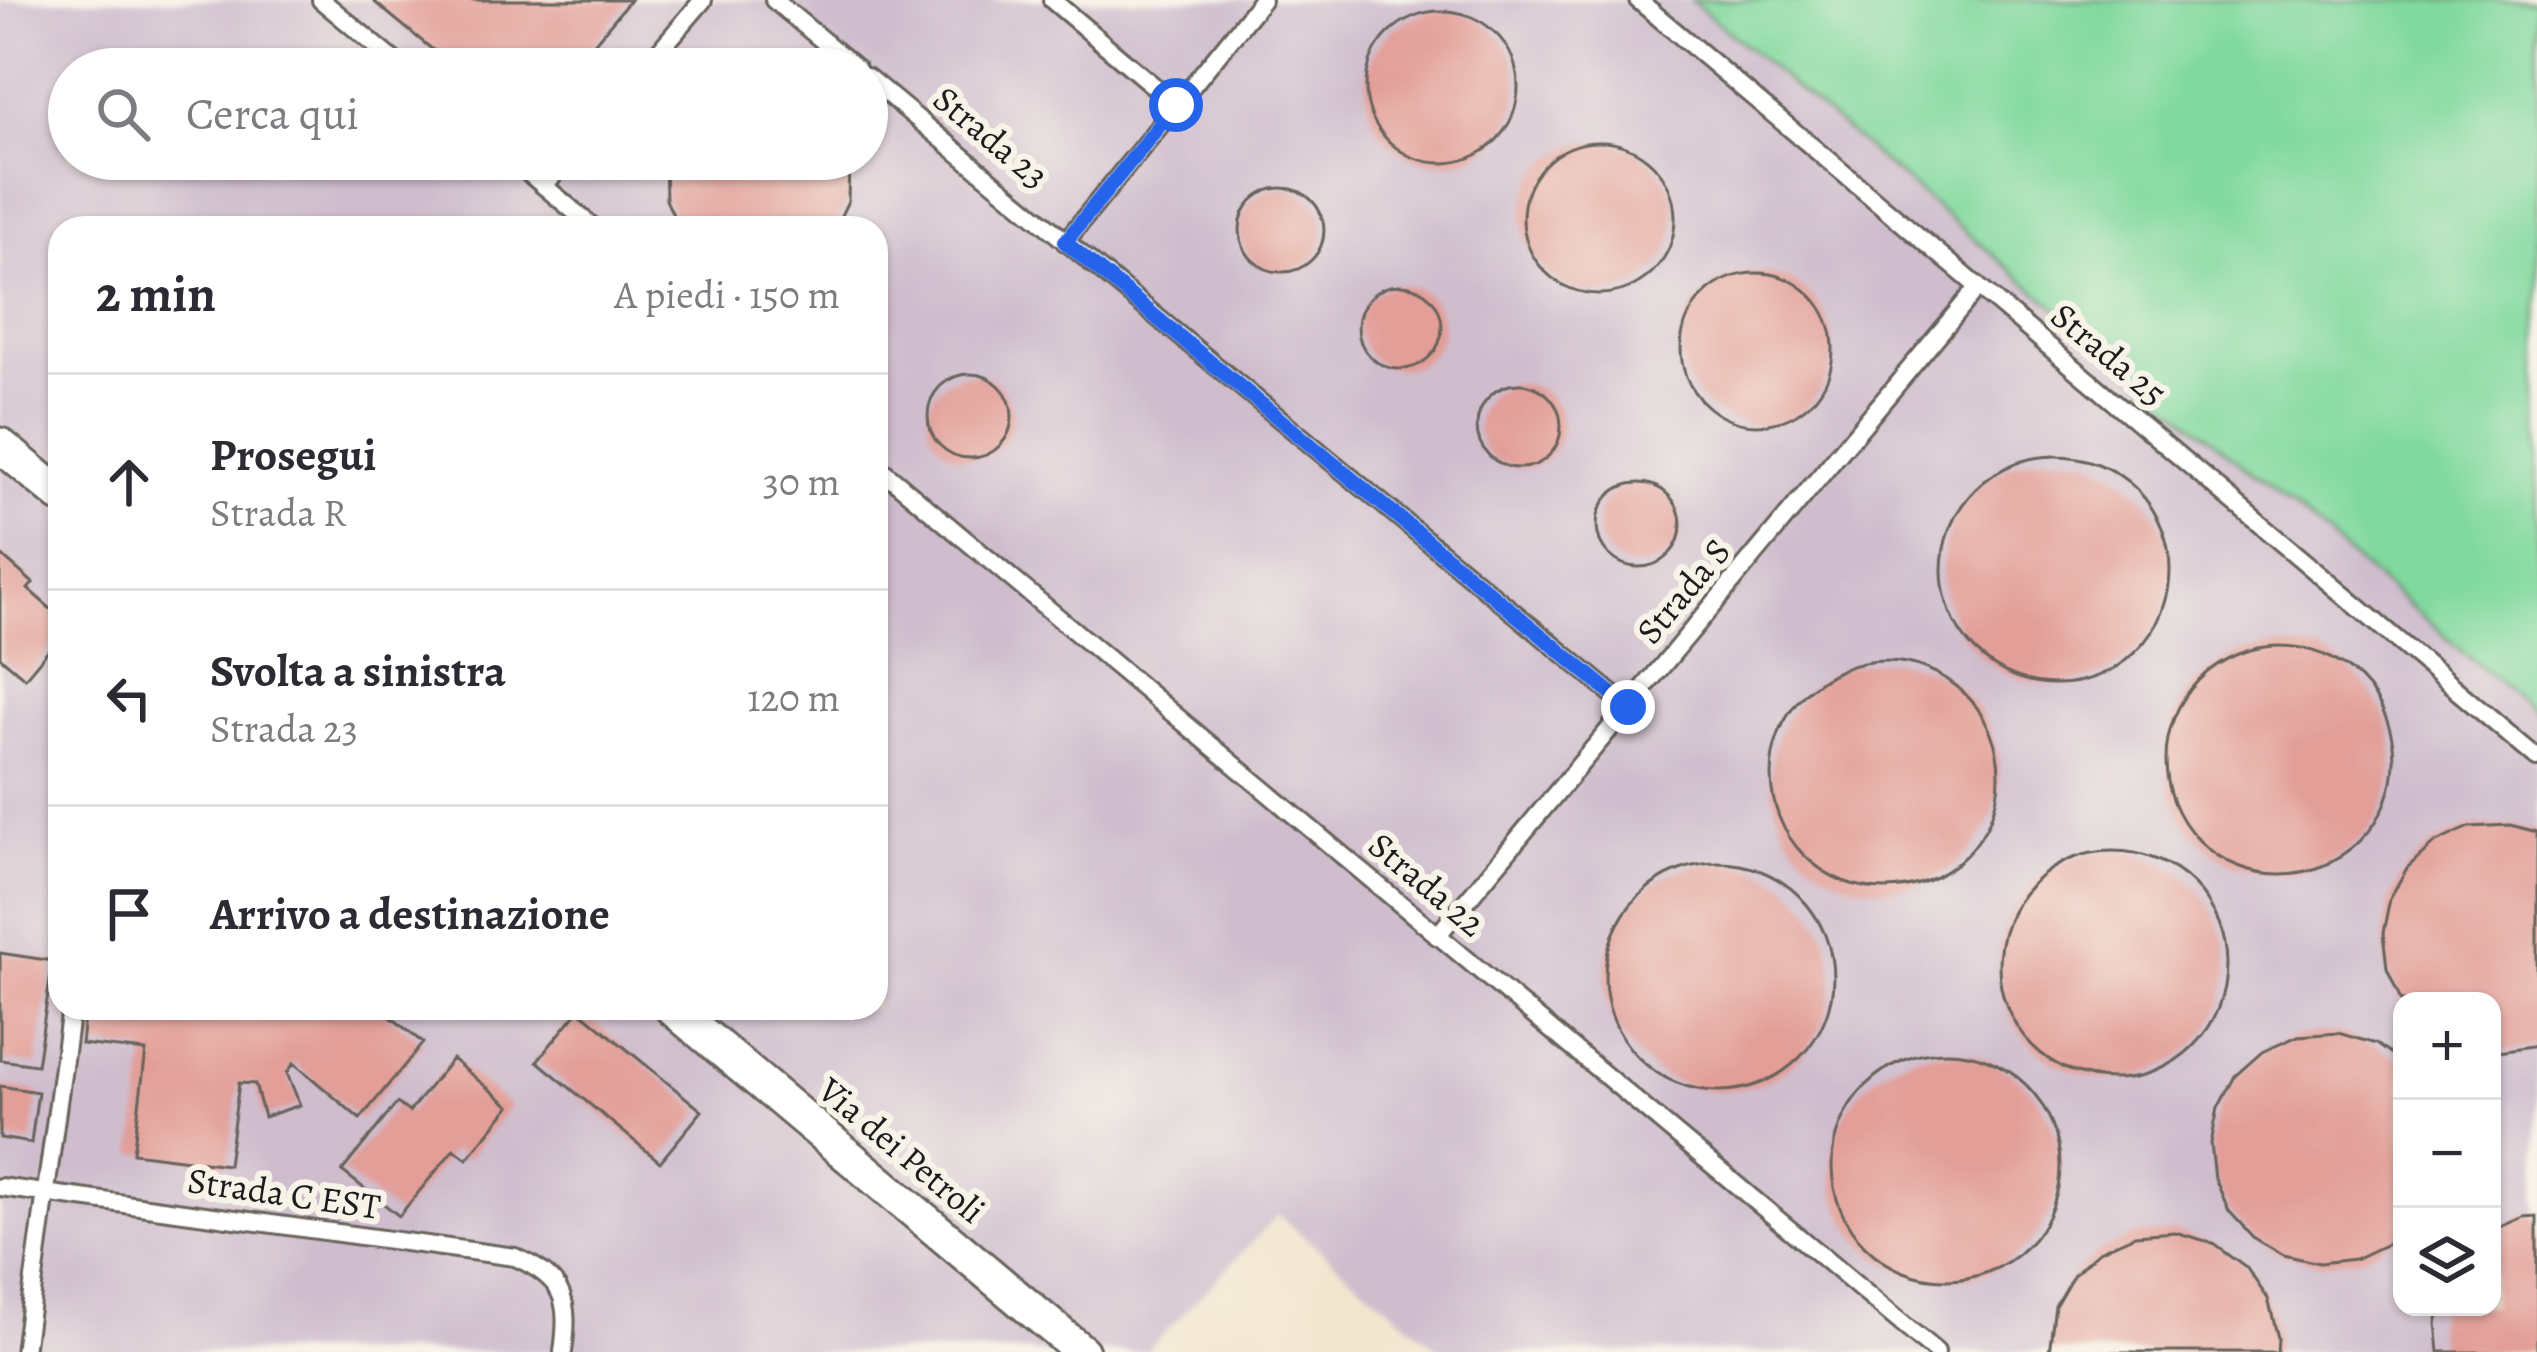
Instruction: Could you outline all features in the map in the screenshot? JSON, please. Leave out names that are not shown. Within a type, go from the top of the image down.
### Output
[{"type":"street","points":[[0,445],[48,485]]},
{"type":"street","name":"Via dei Petroli","points":[[686,1020],[1082,1352]]},
{"type":"lane","points":[[321,0],[379,48]]},
{"type":"lane","points":[[662,48],[703,0]]},
{"type":"lane","points":[[773,0],[831,48]]},
{"type":"lane","points":[[1052,0],[1176,105]]},
{"type":"lane","points":[[1065,242],[1262,0]]},
{"type":"lane","name":"Strada 25","points":[[1638,0],[2537,758]]},
{"type":"lane","name":"Strada 23","points":[[888,94],[1628,707]]},
{"type":"lane","points":[[538,180],[580,216]]},
{"type":"lane","points":[[544,185],[548,180]]},
{"type":"lane","name":"Strada S","points":[[1438,936],[1978,287]]},
{"type":"lane","name":"Strada 22","points":[[888,475],[1936,1352]]},
{"type":"lane","points":[[24,1352],[69,1020]]},
{"type":"lane","name":"Strada C EST","points":[[0,1187],[515,1258],[553,1279],[562,1294],[567,1319],[563,1352]]},
{"type":"shaded area","points":[[0,0],[1692,0],[2537,713],[2537,1352],[1443,1352],[1278,1215],[1146,1352],[0,1352]]},
{"type":"green space","points":[[1691,0],[2537,0],[2537,714]]},
{"type":"building","points":[[372,0],[630,0],[590,48],[430,48]]},
{"type":"building","points":[[1442,11],[1471,17],[1496,33],[1512,58],[1518,87],[1512,116],[1496,141],[1471,157],[1442,163],[1413,157],[1388,141],[1372,116],[1366,87],[1372,58],[1388,33],[1413,17]]},
{"type":"building","points":[[1599,142],[1628,148],[1653,164],[1669,189],[1675,218],[1669,247],[1653,272],[1628,288],[1599,294],[1570,288],[1545,272],[1529,247],[1523,218],[1529,189],[1545,164],[1570,148]]},
{"type":"building","points":[[666,180],[848,180],[848,201],[841,216],[673,216],[666,200]]},
{"type":"building","points":[[1282,188],[1311,201],[1324,230],[1311,259],[1282,272],[1253,259],[1240,230],[1253,201]]},
{"type":"building","points":[[1757,273],[1786,279],[1811,295],[1827,320],[1833,349],[1827,378],[1811,403],[1786,419],[1757,425],[1728,419],[1703,403],[1687,378],[1681,349],[1687,320],[1703,295],[1728,279]]},
{"type":"building","points":[[1400,285],[1429,298],[1442,327],[1429,356],[1400,369],[1371,356],[1358,327],[1371,298]]},
{"type":"building","points":[[970,374],[999,387],[1012,416],[999,445],[970,458],[941,445],[928,416],[941,387]]},
{"type":"building","points":[[1519,384],[1548,397],[1561,426],[1548,455],[1519,468],[1490,455],[1477,426],[1490,397]]},
{"type":"building","points":[[2056,456],[2100,465],[2137,489],[2161,526],[2170,570],[2161,614],[2137,651],[2100,675],[2056,684],[2012,675],[1975,651],[1951,614],[1942,570],[1951,526],[1975,489],[2012,465]]},
{"type":"building","points":[[1639,483],[1668,496],[1681,525],[1668,554],[1639,567],[1610,554],[1597,525],[1610,496]]},
{"type":"building","points":[[0,554],[33,583],[28,589],[48,606],[48,650],[25,678],[0,657]]},
{"type":"building","points":[[2280,646],[2324,655],[2361,679],[2385,716],[2394,760],[2385,804],[2361,841],[2324,865],[2280,874],[2236,865],[2199,841],[2175,804],[2166,760],[2175,716],[2199,679],[2236,655]]},
{"type":"building","points":[[1885,661],[1929,670],[1966,694],[1990,731],[1999,775],[1990,819],[1966,856],[1929,880],[1885,889],[1841,880],[1804,856],[1780,819],[1771,775],[1780,731],[1804,694],[1841,670]]},
{"type":"building","points":[[2510,825],[2537,832],[2537,1046],[2501,1052],[2501,992],[2397,992],[2387,969],[2383,933],[2390,898],[2407,868],[2434,843],[2470,827]]},
{"type":"building","points":[[2113,851],[2157,860],[2194,884],[2218,921],[2227,965],[2218,1009],[2194,1046],[2157,1070],[2113,1079],[2069,1070],[2032,1046],[2008,1009],[1999,965],[2008,921],[2032,884],[2069,860]]},
{"type":"building","points":[[1719,863],[1763,872],[1800,896],[1824,933],[1833,977],[1824,1021],[1800,1058],[1763,1082],[1719,1091],[1675,1082],[1638,1058],[1614,1021],[1605,977],[1614,933],[1638,896],[1675,872]]},
{"type":"building","points":[[0,953],[48,960],[37,1065],[0,1060]]},
{"type":"building","points":[[84,1020],[395,1020],[423,1043],[360,1119],[294,1063],[287,1073],[300,1105],[264,1117],[255,1084],[239,1083],[228,1165],[133,1153],[146,1051],[81,1044]]},
{"type":"building","points":[[571,1020],[591,1020],[702,1111],[660,1162],[537,1061]]},
{"type":"building","points":[[2338,1033],[2376,1044],[2393,1056],[2393,1240],[2355,1259],[2319,1263],[2284,1255],[2253,1237],[2229,1211],[2215,1178],[2211,1143],[2218,1108],[2235,1076],[2262,1052],[2298,1036]]},
{"type":"building","points":[[1946,1052],[1990,1061],[2027,1085],[2051,1122],[2060,1166],[2051,1210],[2027,1247],[1990,1271],[1946,1280],[1902,1271],[1865,1247],[1841,1210],[1832,1166],[1841,1122],[1865,1085],[1902,1061]]},
{"type":"building","points":[[452,1059],[510,1106],[467,1159],[454,1149],[399,1216],[342,1171],[397,1103],[409,1112]]},
{"type":"building","points":[[0,1086],[38,1092],[31,1143],[0,1138]]},
{"type":"building","points":[[2537,1216],[2537,1352],[2439,1352],[2438,1316],[2501,1316],[2501,1227]]},
{"type":"building","points":[[2175,1232],[2213,1243],[2246,1267],[2268,1299],[2277,1352],[2049,1352],[2055,1306],[2073,1275],[2099,1251],[2135,1235]]},
{"type":"route","points":[[1176,105],[1065,242],[1628,707]]}]
